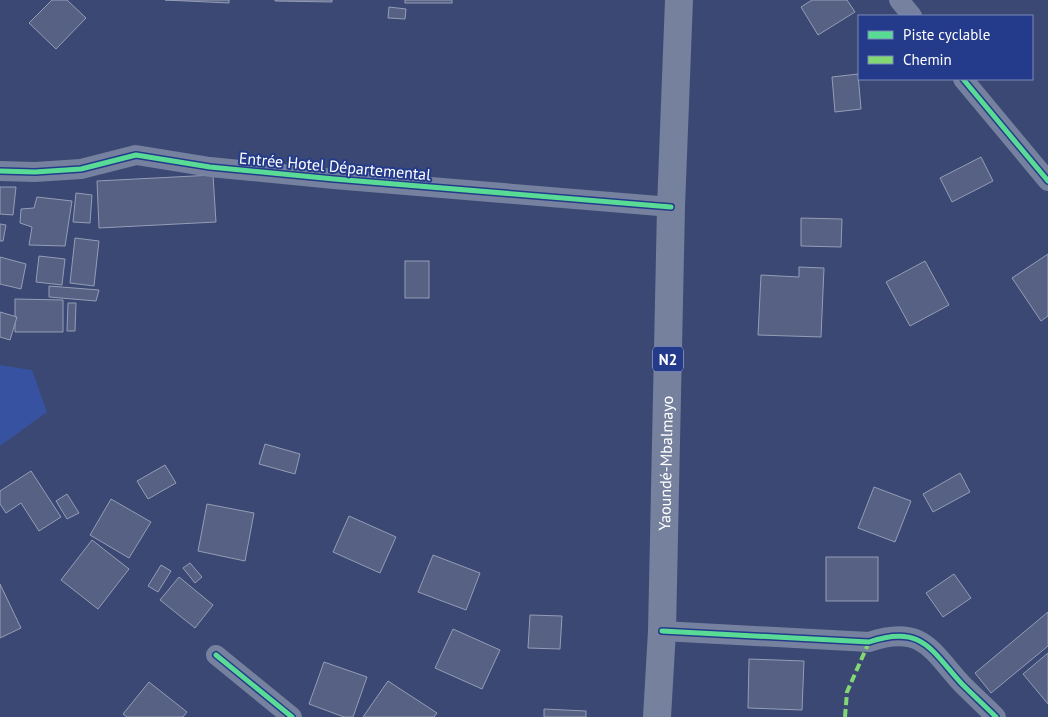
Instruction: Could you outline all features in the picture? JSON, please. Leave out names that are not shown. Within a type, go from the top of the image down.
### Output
[{"type":"highway","name":"Yaoundé-Mbalmayo","points":[[657,717],[662,631],[671,207],[679,0]]},
{"type":"street","points":[[899,0],[911,15]]},
{"type":"street","points":[[964,80],[1048,181]]},
{"type":"street","name":"Entrée Hotel Départemental","points":[[0,171],[35,172],[81,169],[136,155],[210,167],[671,207]]},
{"type":"street","points":[[662,631],[869,642],[887,636],[912,637],[933,648],[962,684],[996,717]]},
{"type":"street","points":[[216,656],[292,717]]},
{"type":"shaded area","points":[[0,365],[32,370],[47,412],[0,446]]},
{"type":"building","points":[[52,0],[67,0],[86,18],[56,49],[29,23]]},
{"type":"building","points":[[165,0],[229,0],[229,3]]},
{"type":"building","points":[[332,0],[332,2],[275,1]]},
{"type":"building","points":[[405,0],[452,0],[452,3],[405,3]]},
{"type":"building","points":[[812,0],[847,0],[855,12],[818,35],[801,7]]},
{"type":"building","points":[[389,7],[406,9],[405,19],[388,18]]},
{"type":"building","points":[[858,74],[861,109],[835,112],[832,77]]},
{"type":"building","points":[[981,157],[993,181],[952,202],[940,178]]},
{"type":"building","points":[[213,175],[216,222],[99,228],[97,181]]},
{"type":"building","points":[[0,187],[16,187],[13,215],[0,214]]},
{"type":"building","points":[[76,193],[92,195],[90,223],[73,222]]},
{"type":"building","points":[[37,197],[72,201],[65,246],[29,245],[32,227],[20,223],[21,209],[34,208]]},
{"type":"building","points":[[801,218],[842,219],[841,247],[801,246]]},
{"type":"building","points":[[0,224],[6,225],[3,241],[0,241]]},
{"type":"building","points":[[75,238],[99,241],[94,286],[70,283]]},
{"type":"building","points":[[1048,254],[1048,316],[1041,321],[1012,278]]},
{"type":"building","points":[[39,256],[65,259],[62,285],[36,282]]},
{"type":"building","points":[[0,257],[26,264],[21,289],[0,284]]},
{"type":"building","points":[[405,261],[429,261],[429,298],[405,298]]},
{"type":"building","points":[[925,261],[949,305],[910,326],[886,282]]},
{"type":"building","points":[[799,267],[824,268],[821,337],[758,335],[761,275],[799,277]]},
{"type":"building","points":[[49,286],[99,290],[96,301],[49,297]]},
{"type":"building","points":[[15,299],[63,300],[63,332],[15,332]]},
{"type":"building","points":[[68,303],[76,303],[75,331],[67,331]]},
{"type":"building","points":[[0,312],[17,317],[10,340],[0,337]]},
{"type":"building","points":[[265,444],[300,454],[295,474],[259,464]]},
{"type":"building","points":[[165,465],[176,483],[148,499],[137,481]]},
{"type":"building","points":[[31,471],[61,517],[39,531],[21,503],[6,513],[0,504],[0,491]]},
{"type":"building","points":[[960,473],[970,492],[933,512],[923,494]]},
{"type":"building","points":[[874,487],[911,501],[895,542],[858,528]]},
{"type":"building","points":[[67,494],[79,513],[67,519],[56,501]]},
{"type":"building","points":[[111,499],[151,522],[129,558],[90,535]]},
{"type":"building","points":[[207,504],[254,513],[245,561],[198,551]]},
{"type":"building","points":[[349,516],[396,537],[380,573],[333,552]]},
{"type":"building","points":[[92,540],[129,569],[98,609],[61,580]]},
{"type":"building","points":[[433,555],[480,573],[466,610],[418,592]]},
{"type":"building","points":[[826,557],[878,557],[878,601],[826,601]]},
{"type":"building","points":[[190,563],[202,577],[195,583],[183,568]]},
{"type":"building","points":[[161,565],[171,571],[158,592],[148,586]]},
{"type":"building","points":[[954,574],[971,598],[943,617],[926,593]]},
{"type":"building","points":[[179,577],[213,605],[195,628],[160,600]]},
{"type":"building","points":[[0,584],[21,628],[0,638]]},
{"type":"building","points":[[1048,612],[1048,646],[991,693],[975,673]]},
{"type":"building","points":[[530,615],[562,616],[560,649],[528,648]]},
{"type":"building","points":[[453,629],[500,650],[482,689],[435,668]]},
{"type":"building","points":[[1048,653],[1048,704],[1023,674]]},
{"type":"building","points":[[749,659],[804,661],[802,710],[748,708]]},
{"type":"building","points":[[324,662],[367,677],[353,717],[344,717],[309,704]]},
{"type":"building","points":[[388,681],[437,713],[434,717],[363,717]]},
{"type":"building","points":[[149,682],[187,712],[183,717],[127,717],[123,714]]},
{"type":"building","points":[[544,709],[586,711],[586,717],[544,717]]},
{"type":"marked path","points":[[845,717],[847,692],[869,642]]},
{"type":"cycle path","points":[[964,80],[1048,181]]},
{"type":"cycle path","points":[[0,171],[35,172],[81,169],[136,155],[210,167],[671,207]]},
{"type":"cycle path","points":[[662,631],[869,642],[887,637],[902,636],[914,638],[933,651],[962,684],[996,717]]},
{"type":"cycle path","points":[[216,655],[292,717]]}]
